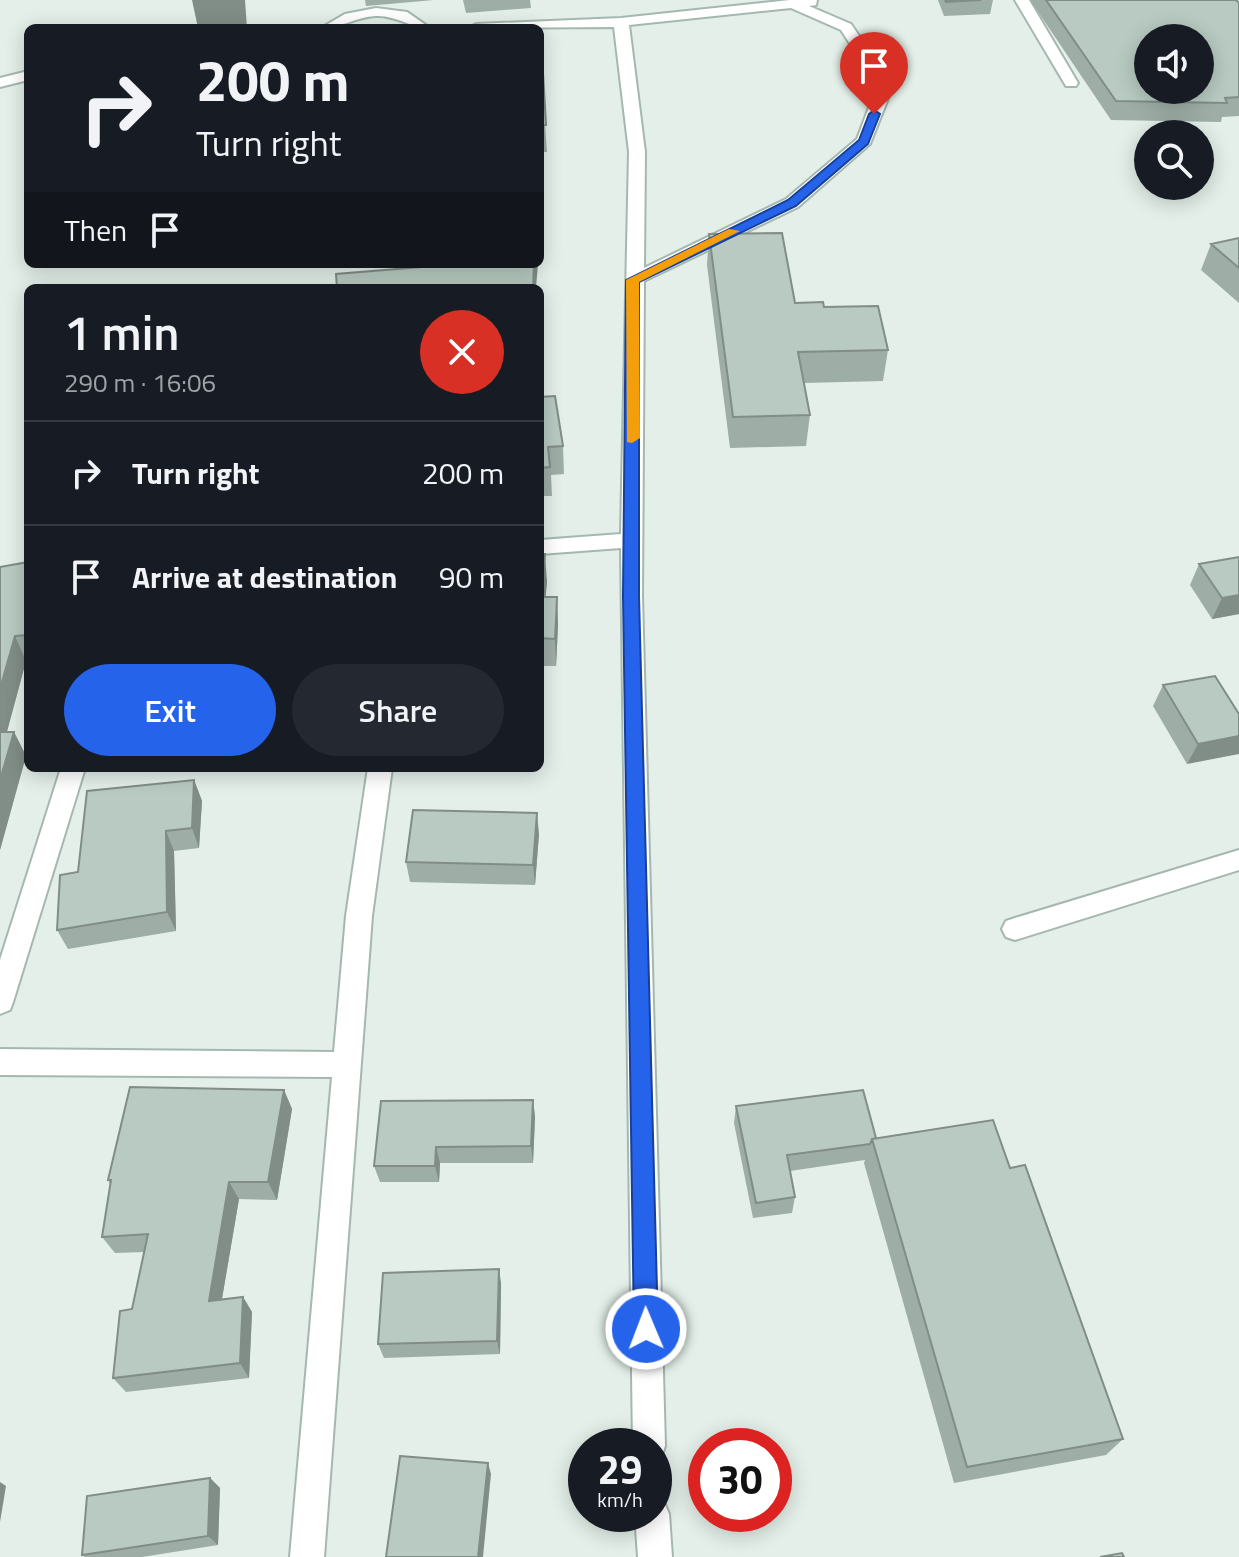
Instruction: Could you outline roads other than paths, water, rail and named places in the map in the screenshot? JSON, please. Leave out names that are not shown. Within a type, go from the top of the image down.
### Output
[{"type":"street","points":[[544,25],[621,22],[796,6],[821,0]]},
{"type":"street","points":[[1022,0],[1071,83]]},
{"type":"street","points":[[633,280],[792,203],[864,141],[885,86],[846,27],[796,6]]},
{"type":"street","points":[[336,24],[349,17],[376,12],[402,15],[417,24]]},
{"type":"street","points":[[621,22],[637,152],[632,540],[649,1428]]},
{"type":"street","points":[[0,83],[24,76]]},
{"type":"street","points":[[544,547],[632,540]]},
{"type":"street","points":[[0,1002],[72,772]]},
{"type":"street","points":[[307,1557],[359,916],[379,772]]},
{"type":"street","points":[[1015,929],[1239,860]]},
{"type":"street","points":[[0,1062],[347,1065]]},
{"type":"street","points":[[653,1532],[655,1557]]}]
